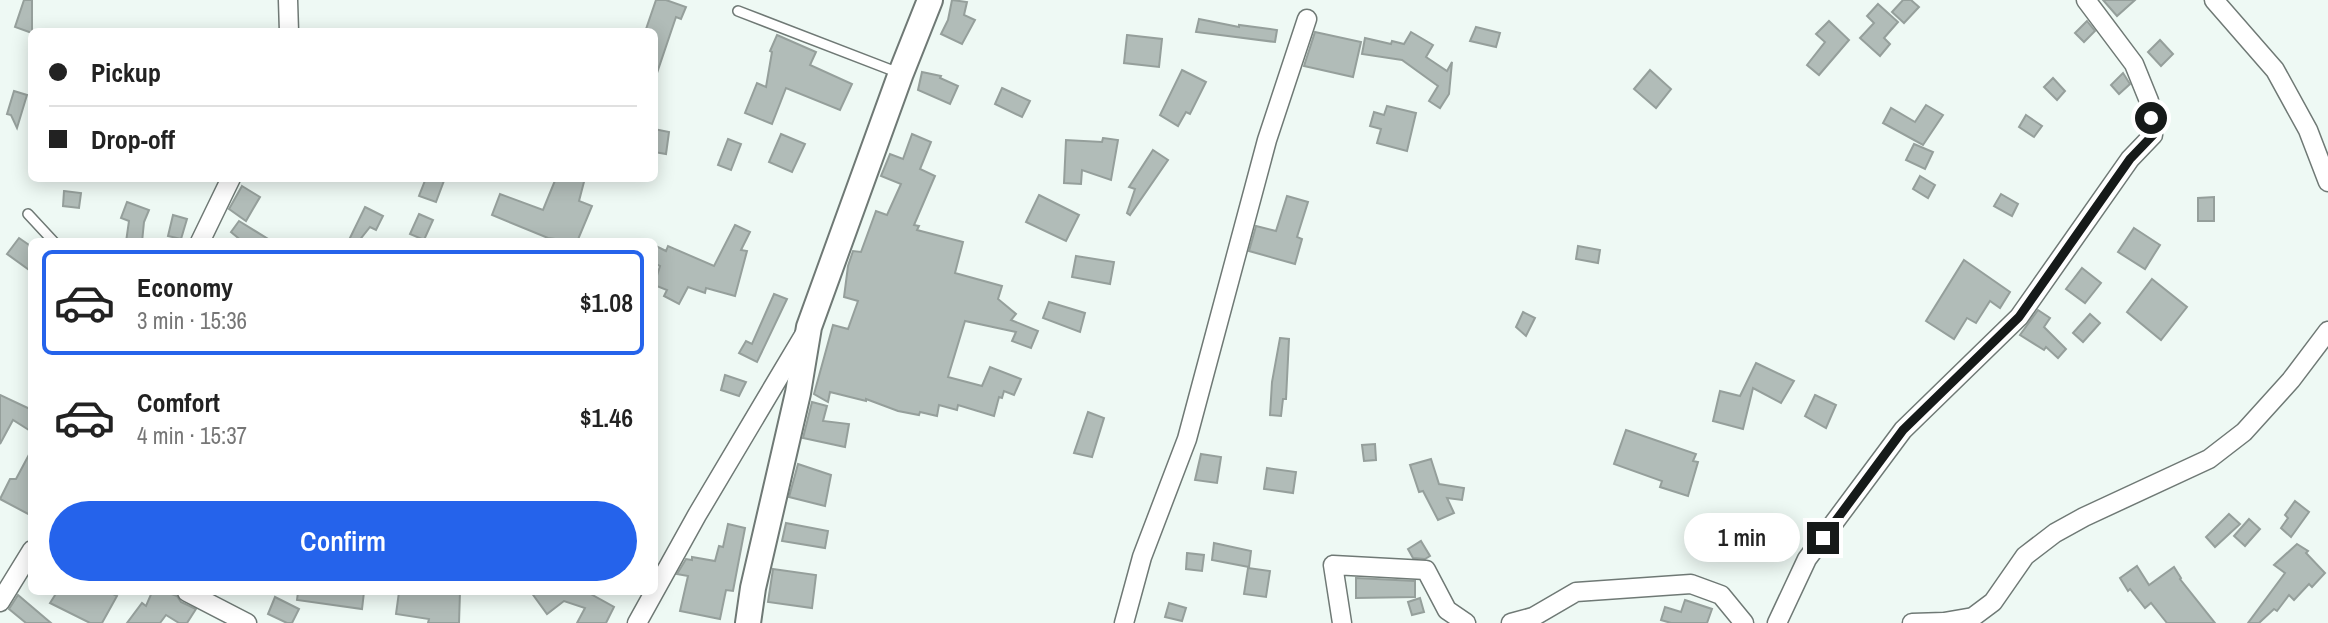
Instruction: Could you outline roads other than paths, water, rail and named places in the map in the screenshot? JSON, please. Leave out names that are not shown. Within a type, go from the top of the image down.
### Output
[{"type":"main road","points":[[748,623],[753,588],[798,393],[809,327],[930,0]]},
{"type":"street","points":[[288,0],[289,28]]},
{"type":"street","points":[[1777,623],[1807,559],[1903,430],[2019,317],[2130,159],[2153,135],[2150,101],[2134,64],[2086,0]]},
{"type":"street","points":[[2214,0],[2274,71],[2308,130],[2328,182]]},
{"type":"street","points":[[1124,623],[1142,557],[1187,439],[1266,140],[1307,19]]},
{"type":"street","points":[[202,238],[229,182]]},
{"type":"street","points":[[658,585],[809,327]]},
{"type":"street","points":[[1912,623],[1944,622],[1973,617],[1993,602],[2025,556],[2055,533],[2209,460],[2244,432],[2291,380],[2328,331]]},
{"type":"street","points":[[0,602],[28,557]]},
{"type":"street","points":[[1342,623],[1333,565],[1426,570],[1447,610],[1466,623]]},
{"type":"street","points":[[1511,623],[1533,617],[1576,592],[1692,584],[1721,595],[1744,623]]},
{"type":"street","points":[[193,595],[247,623]]},
{"type":"street","points":[[637,623],[653,595]]},
{"type":"lane","points":[[738,11],[901,73]]},
{"type":"lane","points":[[28,214],[50,238]]}]
